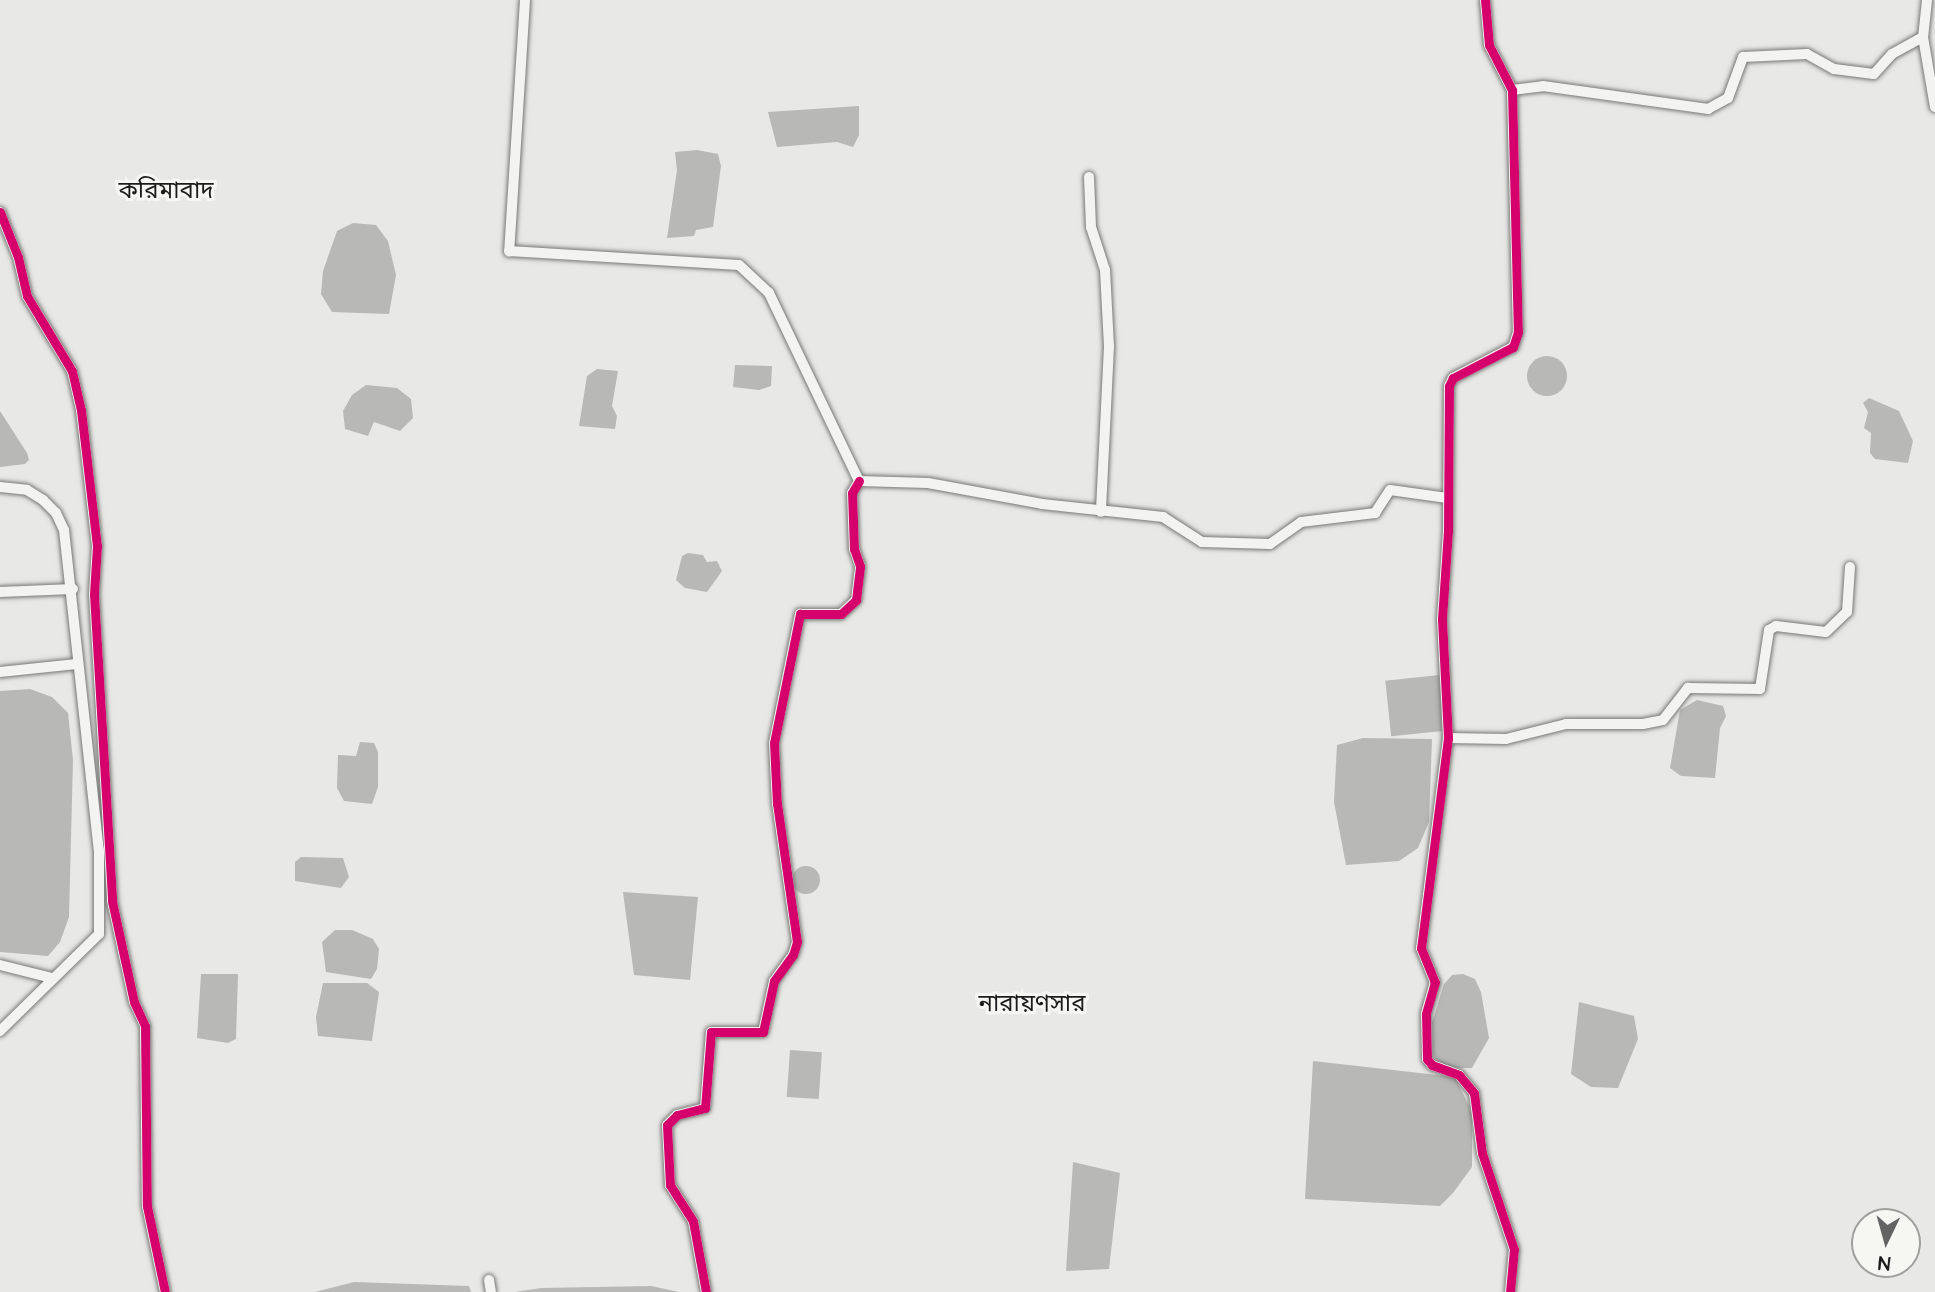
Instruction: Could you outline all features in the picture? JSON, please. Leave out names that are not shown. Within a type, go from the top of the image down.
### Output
[{"type":"street","points":[[525,0],[509,251],[739,265],[769,293],[859,481]]},
{"type":"street","points":[[1485,0],[1489,45],[1512,90],[1518,332],[1513,347],[1452,378],[1442,619],[1448,738],[1421,948],[1434,982],[1426,1014],[1427,1059],[1432,1065],[1459,1075],[1474,1093],[1482,1153],[1514,1249],[1510,1292]]},
{"type":"street","points":[[1927,0],[1923,37],[1935,107]]},
{"type":"street","points":[[1512,90],[1543,86],[1708,109],[1728,98],[1743,57],[1807,54],[1834,69],[1874,74],[1892,54],[1923,37]]},
{"type":"street","points":[[1089,177],[1091,227],[1105,270],[1109,346],[1101,512]]},
{"type":"street","points":[[0,212],[18,257],[27,296],[72,372],[81,410],[97,546],[94,594],[112,901],[134,1002],[145,1026],[147,1206],[165,1292]]},
{"type":"street","points":[[859,481],[941,485],[1101,512],[1171,518],[1202,542],[1270,544],[1301,522],[1375,513],[1390,490],[1447,498]]},
{"type":"street","points":[[706,1292],[693,1221],[670,1185],[667,1125],[677,1115],[705,1108],[711,1032],[763,1032],[774,981],[795,948],[774,743],[800,614],[841,614],[856,600],[860,566],[854,549],[852,493],[859,481]]},
{"type":"street","points":[[0,487],[27,490],[56,513],[73,589],[78,664],[99,850],[99,934],[0,1031]]},
{"type":"street","points":[[1448,738],[1506,739],[1566,724],[1643,724],[1663,720],[1688,688],[1760,689],[1769,631],[1776,626],[1825,632],[1847,612],[1850,567]]},
{"type":"street","points":[[0,592],[73,589]]},
{"type":"street","points":[[0,673],[78,664]]},
{"type":"street","points":[[0,965],[52,978]]},
{"type":"street","points":[[489,1280],[491,1292]]},
{"type":"shaded area","points":[[859,106],[859,135],[853,147],[837,142],[777,147],[768,112]]},
{"type":"shaded area","points":[[697,150],[718,154],[721,166],[713,227],[696,230],[694,236],[667,238],[677,170],[675,152]]},
{"type":"shaded area","points":[[353,223],[376,225],[388,241],[396,275],[389,314],[332,312],[321,294],[323,271],[337,231]]},
{"type":"shaded area","points":[[1547,356],[1555,357],[1561,362],[1566,368],[1566,384],[1561,390],[1555,395],[1547,396],[1539,395],[1533,390],[1528,384],[1527,376],[1528,368],[1533,362],[1539,357]]},
{"type":"shaded area","points":[[735,365],[772,366],[771,386],[759,390],[733,387]]},
{"type":"shaded area","points":[[597,369],[618,371],[612,406],[617,416],[615,429],[579,426],[587,376]]},
{"type":"shaded area","points":[[366,385],[397,388],[411,399],[413,418],[400,431],[374,422],[368,436],[345,429],[343,411],[352,395]]},
{"type":"shaded area","points":[[1869,398],[1899,411],[1913,441],[1908,463],[1875,459],[1870,453],[1871,433],[1864,428],[1868,412],[1863,403]]},
{"type":"shaded area","points":[[0,411],[27,453],[29,460],[25,464],[0,467]]},
{"type":"shaded area","points":[[688,553],[703,555],[707,562],[717,561],[722,571],[707,592],[685,588],[676,580],[682,556]]},
{"type":"shaded area","points":[[1439,675],[1445,731],[1391,736],[1385,681]]},
{"type":"shaded area","points":[[30,689],[52,697],[68,713],[73,760],[69,917],[60,942],[48,956],[0,952],[0,691]]},
{"type":"shaded area","points":[[1697,700],[1723,706],[1726,716],[1720,728],[1715,778],[1681,776],[1670,768],[1680,710]]},
{"type":"shaded area","points":[[1363,738],[1432,739],[1429,822],[1418,848],[1399,861],[1346,865],[1334,802],[1337,745]]},
{"type":"shaded area","points":[[360,742],[374,743],[378,752],[378,787],[372,804],[344,801],[337,788],[338,755],[356,756]]},
{"type":"shaded area","points":[[301,857],[343,858],[349,877],[341,888],[295,881],[295,862]]},
{"type":"shaded area","points":[[806,866],[816,870],[820,880],[816,890],[806,894],[796,890],[792,880],[796,870]]},
{"type":"shaded area","points":[[623,892],[698,897],[690,980],[634,975]]},
{"type":"shaded area","points":[[335,930],[352,930],[373,939],[379,949],[377,969],[371,979],[326,972],[322,942]]},
{"type":"shaded area","points":[[201,974],[238,974],[236,1039],[228,1043],[197,1038]]},
{"type":"shaded area","points":[[1463,974],[1475,979],[1481,992],[1489,1038],[1472,1068],[1454,1068],[1438,1062],[1433,1054],[1432,1023],[1444,984],[1452,975]]},
{"type":"shaded area","points":[[323,983],[367,983],[379,992],[372,1041],[318,1036],[316,1017]]},
{"type":"shaded area","points":[[1579,1002],[1634,1016],[1638,1039],[1618,1088],[1591,1087],[1571,1074]]},
{"type":"shaded area","points":[[790,1050],[822,1052],[819,1099],[787,1097]]},
{"type":"shaded area","points":[[1313,1061],[1455,1077],[1472,1112],[1472,1167],[1440,1206],[1305,1199]]},
{"type":"shaded area","points":[[1073,1162],[1120,1173],[1109,1269],[1066,1271]]},
{"type":"shaded area","points":[[354,1282],[469,1286],[471,1292],[315,1292]]},
{"type":"shaded area","points":[[651,1286],[679,1292],[515,1292],[541,1288]]},
{"type":"cycle path","points":[[1485,0],[1489,45],[1512,90],[1518,332],[1513,347],[1453,378],[1449,386],[1448,531],[1442,619],[1448,738],[1421,948],[1435,982],[1426,1014],[1427,1059],[1432,1065],[1459,1075],[1474,1093],[1482,1153],[1514,1249],[1510,1292]]},
{"type":"cycle path","points":[[0,212],[18,257],[27,296],[72,371],[81,410],[97,546],[94,594],[112,901],[134,1002],[145,1026],[147,1206],[165,1292]]},
{"type":"cycle path","points":[[706,1292],[693,1221],[670,1185],[667,1125],[677,1115],[705,1108],[711,1032],[763,1032],[774,981],[793,955],[797,942],[777,804],[774,743],[800,614],[841,614],[856,600],[860,566],[854,549],[852,493],[859,481]]},
{"type":"district","name":"করিমাবাদ","points":[[166,192]]},
{"type":"district","name":"নারায়ণসার","points":[[1032,1005]]}]
